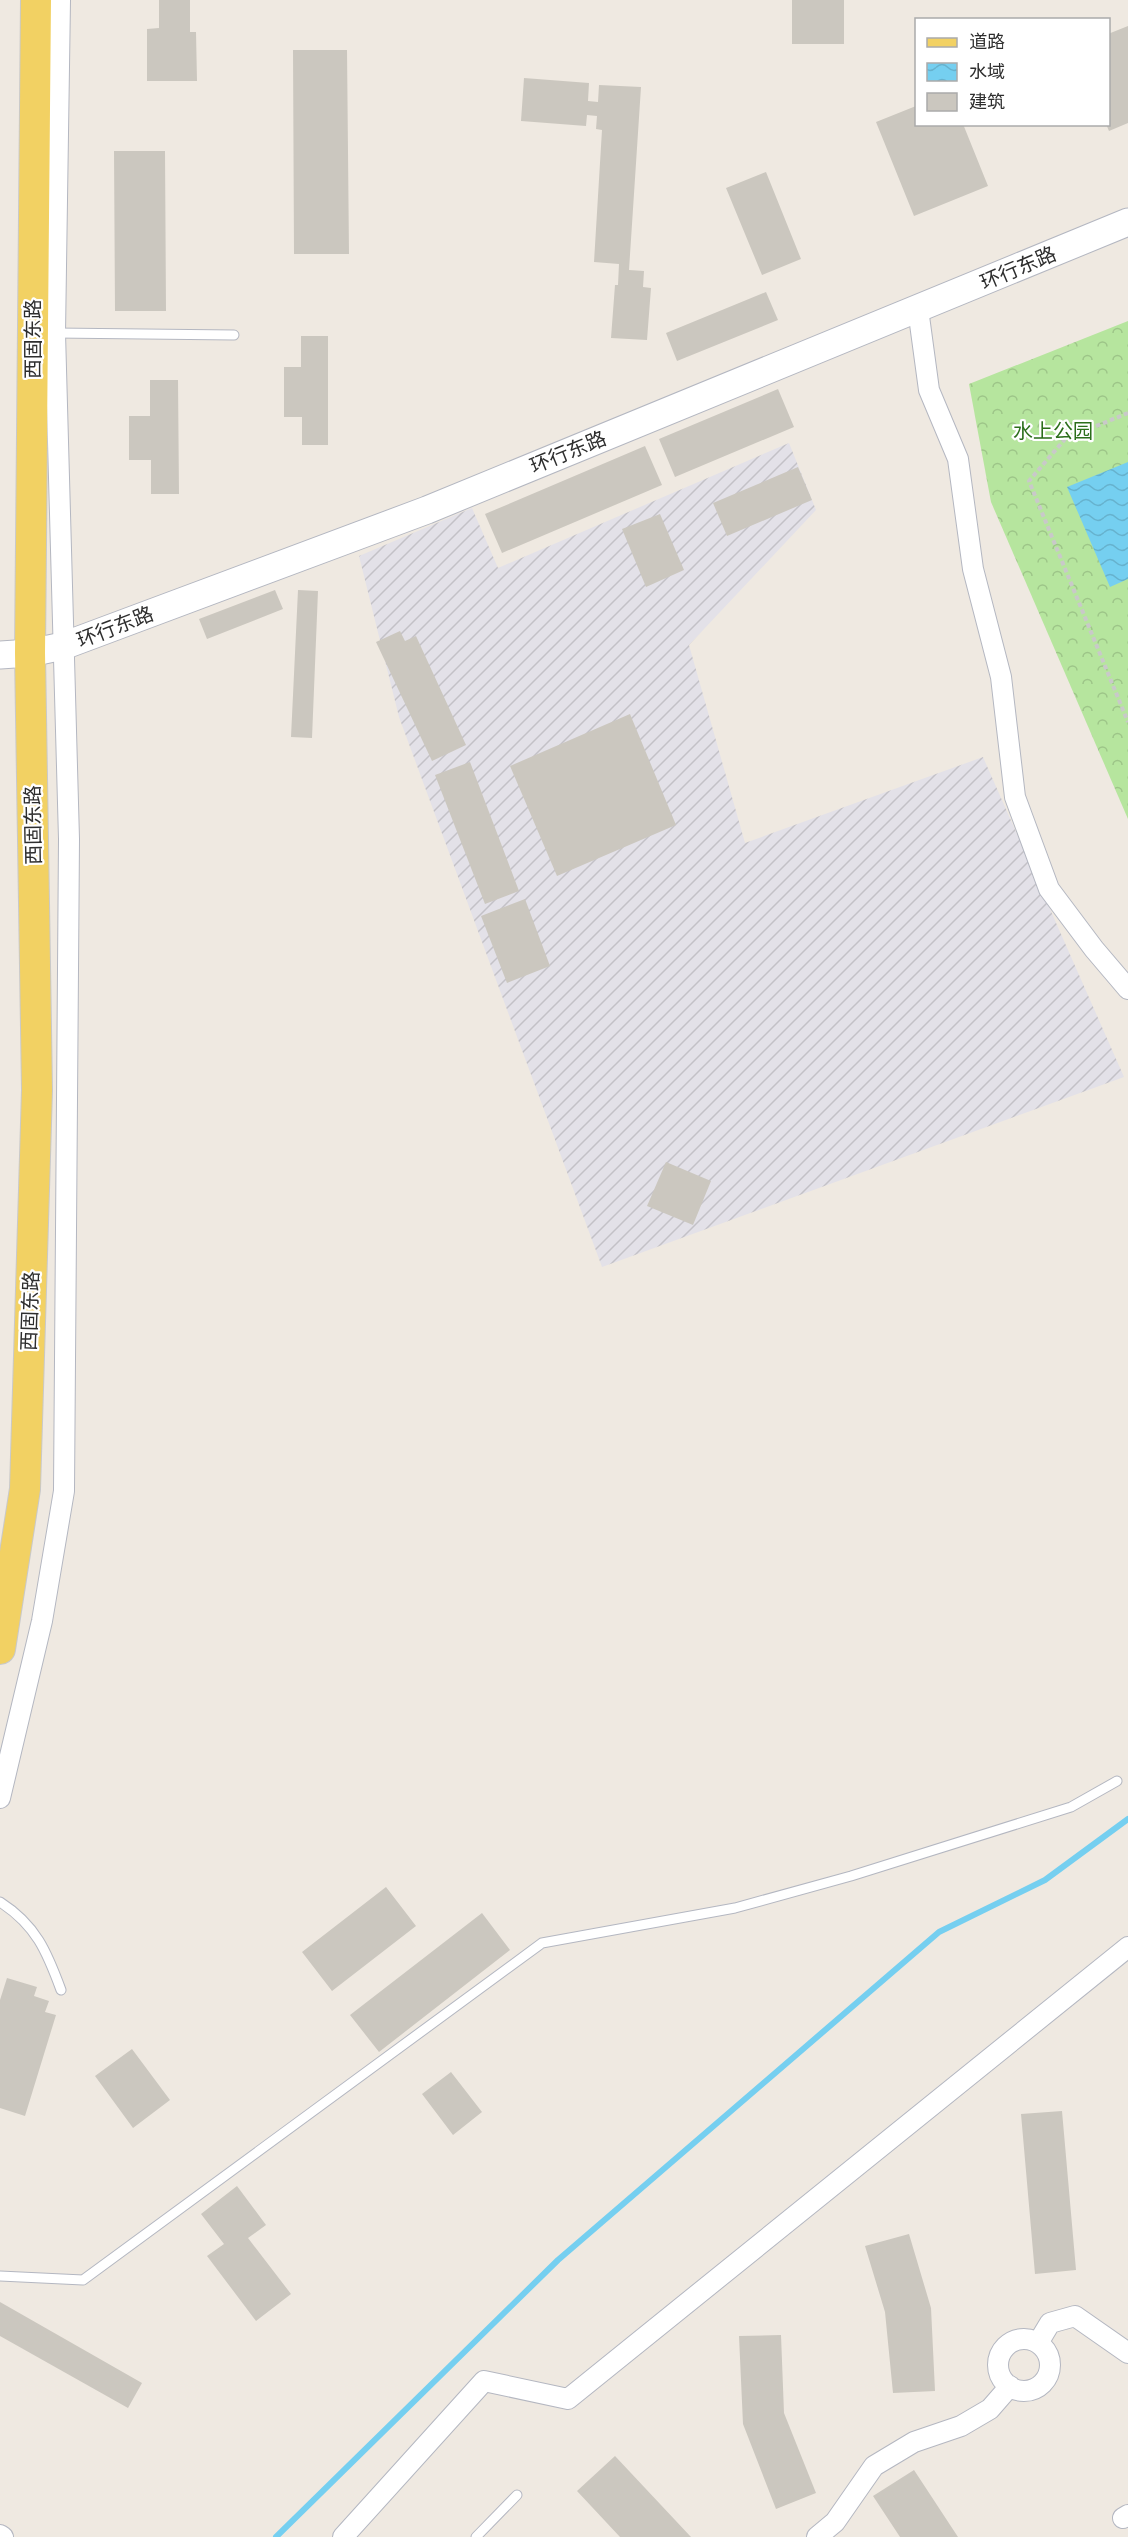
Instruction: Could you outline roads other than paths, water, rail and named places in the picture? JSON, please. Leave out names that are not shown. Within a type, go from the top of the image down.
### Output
[{"type":"main road","name":"西固东路","points":[[1,1633],[25,1489],[36,1113],[30,652],[36,0]]},
{"type":"street","points":[[0,1798],[42,1621],[64,1491],[69,839],[55,333],[60,0]]},
{"type":"street","name":"环行东路","points":[[0,655],[63,646],[427,510],[1128,222]]},
{"type":"street","points":[[918,309],[929,390],[958,459],[973,569],[1001,677],[1015,797],[1048,889],[1128,989]]},
{"type":"street","points":[[343,2537],[484,2381],[568,2399],[1128,1947]]},
{"type":"street","points":[[1038,2343],[1050,2323],[1075,2316],[1128,2353]]},
{"type":"street","points":[[1018,2339],[1028,2339],[1038,2343],[1045,2350],[1049,2359],[1050,2369],[1046,2379],[1039,2386],[1029,2390],[1019,2390],[1010,2386],[1002,2379],[998,2370],[998,2360],[1002,2350],[1009,2343],[1018,2339]]},
{"type":"street","points":[[817,2537],[835,2522],[874,2466],[915,2442],[961,2426],[990,2409],[1010,2386]]},
{"type":"lane","points":[[55,333],[234,335]]},
{"type":"lane","points":[[0,2276],[83,2280],[542,1943],[735,1908],[788,1894],[1071,1807],[1116,1781]]},
{"type":"lane","points":[[0,1902],[18,1914],[31,1927],[50,1960],[61,1990]]},
{"type":"lane","points":[[476,2537],[517,2495]]},
{"type":"water","points":[[1128,462],[1128,579],[1110,587],[1067,487]]},
{"type":"waterway","points":[[276,2537],[558,2260],[939,1932],[1045,1880],[1128,1819]]},
{"type":"park label","name":"水上公园","points":[[1053,431]]}]
